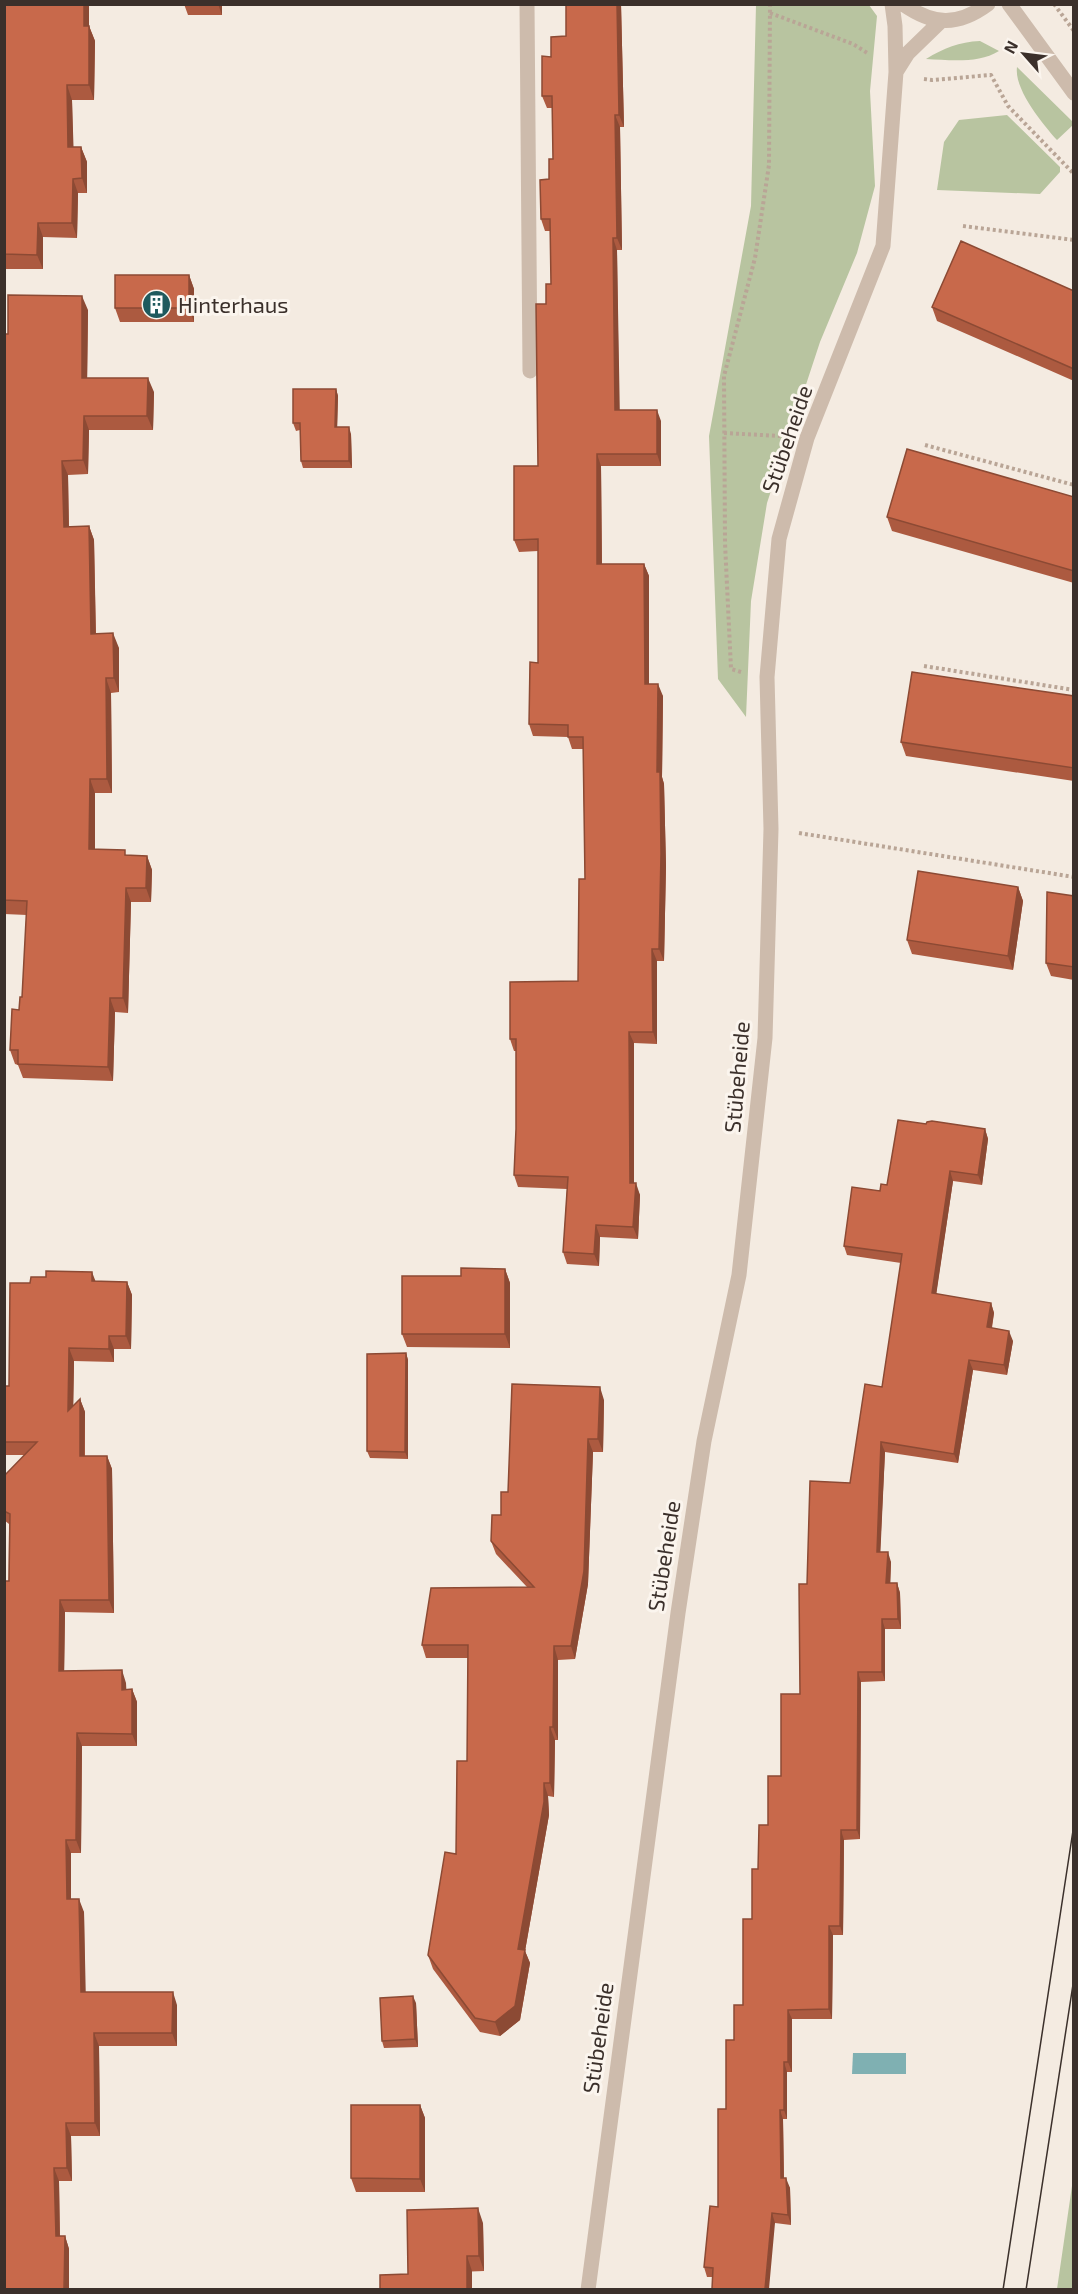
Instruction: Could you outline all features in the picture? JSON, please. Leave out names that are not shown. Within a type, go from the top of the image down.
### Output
[{"type":"street","points":[[527,4],[530,370]]},
{"type":"street","name":"Stübeheide","points":[[588,2289],[678,1613],[704,1441],[739,1275],[765,1038],[771,829],[767,677],[779,539],[807,438],[883,246],[896,72],[892,4]]},
{"type":"street","points":[[903,4],[920,16],[941,21],[961,19],[976,13],[988,4]]},
{"type":"street","points":[[1009,4],[1074,93]]},
{"type":"street","points":[[896,72],[908,53],[941,21]]},
{"type":"path","points":[[767,677],[731,669],[725,543],[724,376],[755,258],[769,165],[771,4]]},
{"type":"path","points":[[1054,4],[1074,31]]},
{"type":"path","points":[[770,13],[853,44],[874,58]]},
{"type":"path","points":[[914,76],[932,80],[991,75],[1008,106],[1074,174]]},
{"type":"path","points":[[963,226],[1074,240]]},
{"type":"path","points":[[724,433],[807,438]]},
{"type":"path","points":[[925,445],[1074,485]]},
{"type":"path","points":[[924,666],[1074,690]]},
{"type":"path","points":[[771,829],[1074,877]]},
{"type":"green space","points":[[756,5],[869,5],[877,16],[870,91],[875,186],[857,253],[820,342],[767,503],[751,601],[746,717],[718,679],[709,436],[751,206]]},
{"type":"green space","points":[[980,41],[999,51],[973,60],[926,59],[952,46]]},
{"type":"green space","points":[[1017,67],[1073,122],[1073,125],[1057,140],[1024,95],[1017,76]]},
{"type":"green space","points":[[1007,115],[1060,167],[1060,172],[1040,194],[937,190],[944,142],[959,120]]},
{"type":"green space","points":[[1073,2179],[1073,2289],[1057,2289]]},
{"type":"water","points":[[853,2053],[906,2053],[906,2074],[852,2074]]},
{"type":"building","points":[[4,4],[84,4],[84,26],[89,26],[89,85],[67,85],[68,147],[81,147],[82,178],[73,179],[72,223],[38,223],[37,255],[4,254]]},
{"type":"building","points":[[566,4],[617,4],[619,115],[615,115],[617,238],[613,238],[615,410],[657,410],[657,454],[597,454],[597,564],[644,564],[645,684],[658,684],[657,772],[660,772],[661,854],[659,949],[652,949],[653,1032],[629,1032],[630,1183],[636,1183],[633,1227],[596,1225],[594,1254],[563,1252],[568,1177],[514,1175],[516,1039],[510,1039],[510,982],[578,981],[579,879],[585,879],[583,737],[568,737],[568,725],[529,724],[530,662],[538,663],[538,539],[514,540],[514,466],[538,466],[536,304],[546,304],[546,284],[551,284],[550,219],[541,219],[540,180],[549,179],[549,159],[553,159],[552,96],[542,96],[542,56],[551,57],[551,37],[566,36]]},
{"type":"building","points":[[961,241],[1074,291],[1074,369],[932,307]]},
{"type":"building","points":[[115,275],[189,275],[189,308],[115,308]]},
{"type":"building","points":[[8,295],[82,296],[82,378],[148,378],[147,416],[84,416],[83,460],[62,461],[64,527],[89,526],[91,634],[113,633],[114,678],[106,678],[107,779],[90,779],[89,849],[125,850],[125,855],[147,856],[146,888],[126,888],[123,998],[110,998],[108,1067],[18,1064],[18,1050],[10,1050],[12,1009],[19,1010],[20,997],[22,997],[27,901],[4,900],[4,334],[8,334]]},
{"type":"building","points":[[293,389],[336,389],[335,427],[349,427],[349,461],[301,461],[300,423],[293,423]]},
{"type":"building","points":[[907,449],[1074,497],[1074,571],[887,517]]},
{"type":"building","points":[[912,672],[1074,696],[1074,768],[901,742]]},
{"type":"building","points":[[918,871],[1018,887],[1008,956],[907,940]]},
{"type":"building","points":[[1047,892],[1074,896],[1074,967],[1046,963]]},
{"type":"building","points":[[898,1120],[926,1124],[932,1121],[985,1129],[978,1175],[950,1171],[932,1293],[991,1303],[987,1327],[1009,1331],[1004,1365],[969,1360],[954,1454],[881,1442],[877,1552],[888,1552],[886,1583],[897,1583],[898,1619],[882,1619],[882,1672],[858,1672],[857,1830],[841,1830],[840,1926],[829,1926],[829,2009],[788,2010],[788,2062],[784,2062],[784,2110],[780,2110],[781,2178],[786,2178],[788,2215],[772,2213],[765,2289],[712,2289],[713,2268],[704,2267],[710,2206],[718,2207],[718,2109],[726,2109],[726,2040],[734,2040],[734,2005],[743,2005],[743,1919],[752,1919],[752,1869],[758,1869],[759,1825],[768,1825],[768,1776],[781,1776],[781,1694],[800,1694],[799,1584],[807,1584],[810,1481],[850,1483],[865,1384],[882,1387],[902,1254],[844,1246],[852,1187],[880,1191],[881,1184],[887,1185]]},
{"type":"building","points":[[461,1268],[505,1269],[505,1334],[402,1334],[402,1276],[461,1276]]},
{"type":"building","points":[[46,1271],[92,1272],[92,1281],[127,1282],[126,1336],[109,1336],[109,1349],[69,1348],[68,1411],[80,1399],[80,1456],[107,1456],[109,1600],[60,1600],[59,1671],[122,1670],[122,1690],[132,1689],[132,1734],[77,1733],[76,1840],[66,1840],[67,1899],[79,1899],[81,1992],[173,1992],[172,2033],[94,2033],[95,2123],[66,2123],[67,2168],[54,2168],[56,2236],[65,2236],[64,2289],[4,2289],[4,1581],[9,1581],[10,1514],[4,1511],[4,1476],[37,1442],[4,1442],[4,1386],[9,1386],[10,1283],[30,1283],[31,1277],[46,1277]]},
{"type":"building","points":[[406,1353],[405,1452],[367,1451],[367,1354]]},
{"type":"building","points":[[512,1384],[600,1387],[598,1439],[588,1439],[584,1571],[571,1646],[554,1646],[550,1783],[544,1783],[544,1802],[518,1949],[525,1950],[515,2006],[495,2022],[475,2018],[428,1955],[445,1852],[456,1854],[457,1761],[467,1761],[468,1645],[422,1645],[431,1588],[534,1587],[491,1541],[492,1515],[501,1515],[501,1492],[508,1492]]},
{"type":"building","points":[[413,1996],[415,2039],[382,2041],[380,1998]]},
{"type":"building","points":[[351,2105],[420,2105],[420,2179],[351,2178]]},
{"type":"building","points":[[478,2208],[479,2256],[467,2256],[467,2289],[380,2289],[380,2275],[408,2274],[407,2210]]},
{"type":"tram line","points":[[1003,2290],[1074,1824]]},
{"type":"tram line","points":[[1026,2290],[1074,1978]]},
{"type":"place","name":"Hinterhaus","points":[[157,305]]}]
